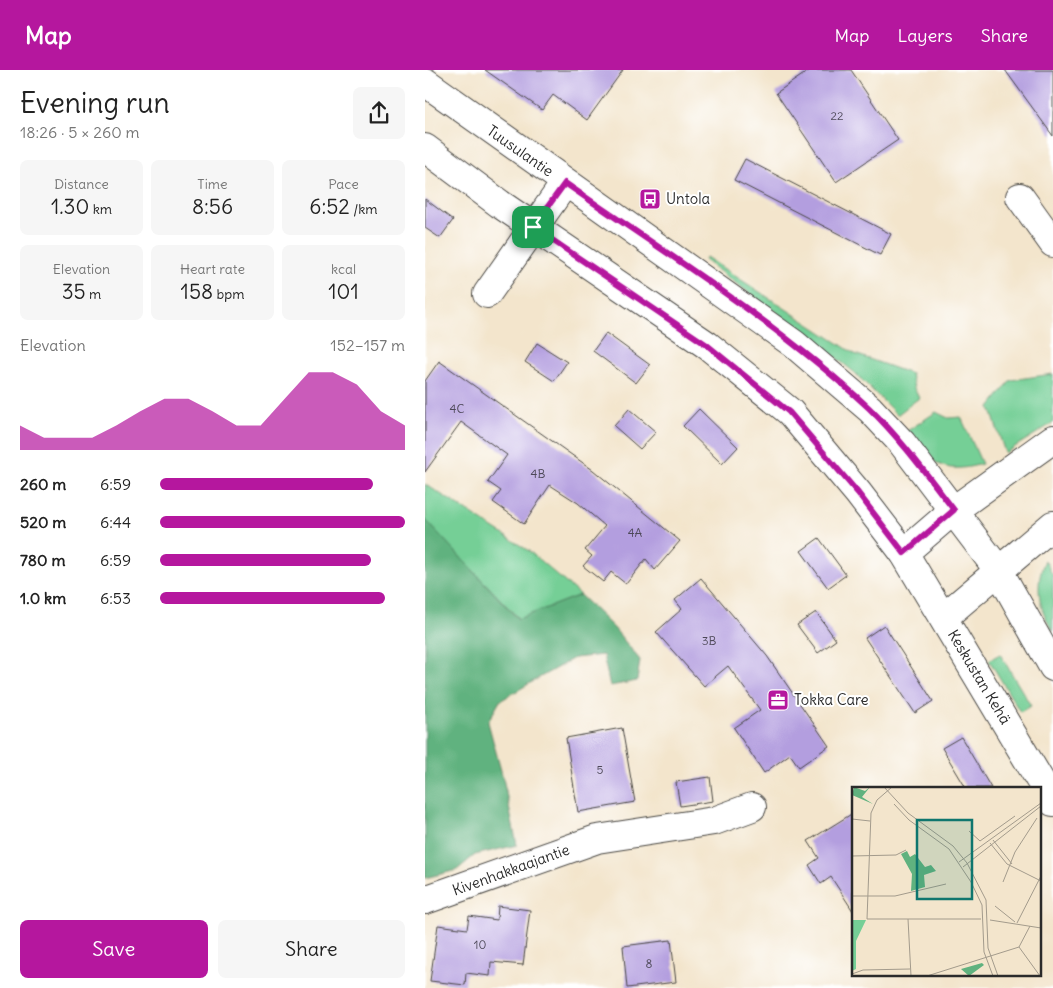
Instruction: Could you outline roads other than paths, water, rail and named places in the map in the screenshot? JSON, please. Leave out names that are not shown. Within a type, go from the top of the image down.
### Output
[{"type":"main road","name":"Tuusulantie","points":[[425,82],[786,339],[833,376],[870,409],[902,443],[954,510]]},
{"type":"main road","points":[[425,148],[533,227],[707,345],[789,412],[858,493],[904,553],[954,510],[1053,439]]},
{"type":"main road","points":[[487,294],[565,183]]},
{"type":"main road","points":[[1019,197],[1053,243]]},
{"type":"main road","points":[[954,510],[999,571],[1053,666]]},
{"type":"main road","points":[[944,617],[1053,526]]},
{"type":"main road","name":"Keskustan Kehä","points":[[904,553],[1053,802]]},
{"type":"main road","name":"Kivenhakkaajantie","points":[[425,900],[597,840],[714,821],[752,806]]},
{"type":"place","name":"Untola","points":[[650,199]]},
{"type":"place","name":"Tokka Care","points":[[778,700]]}]
